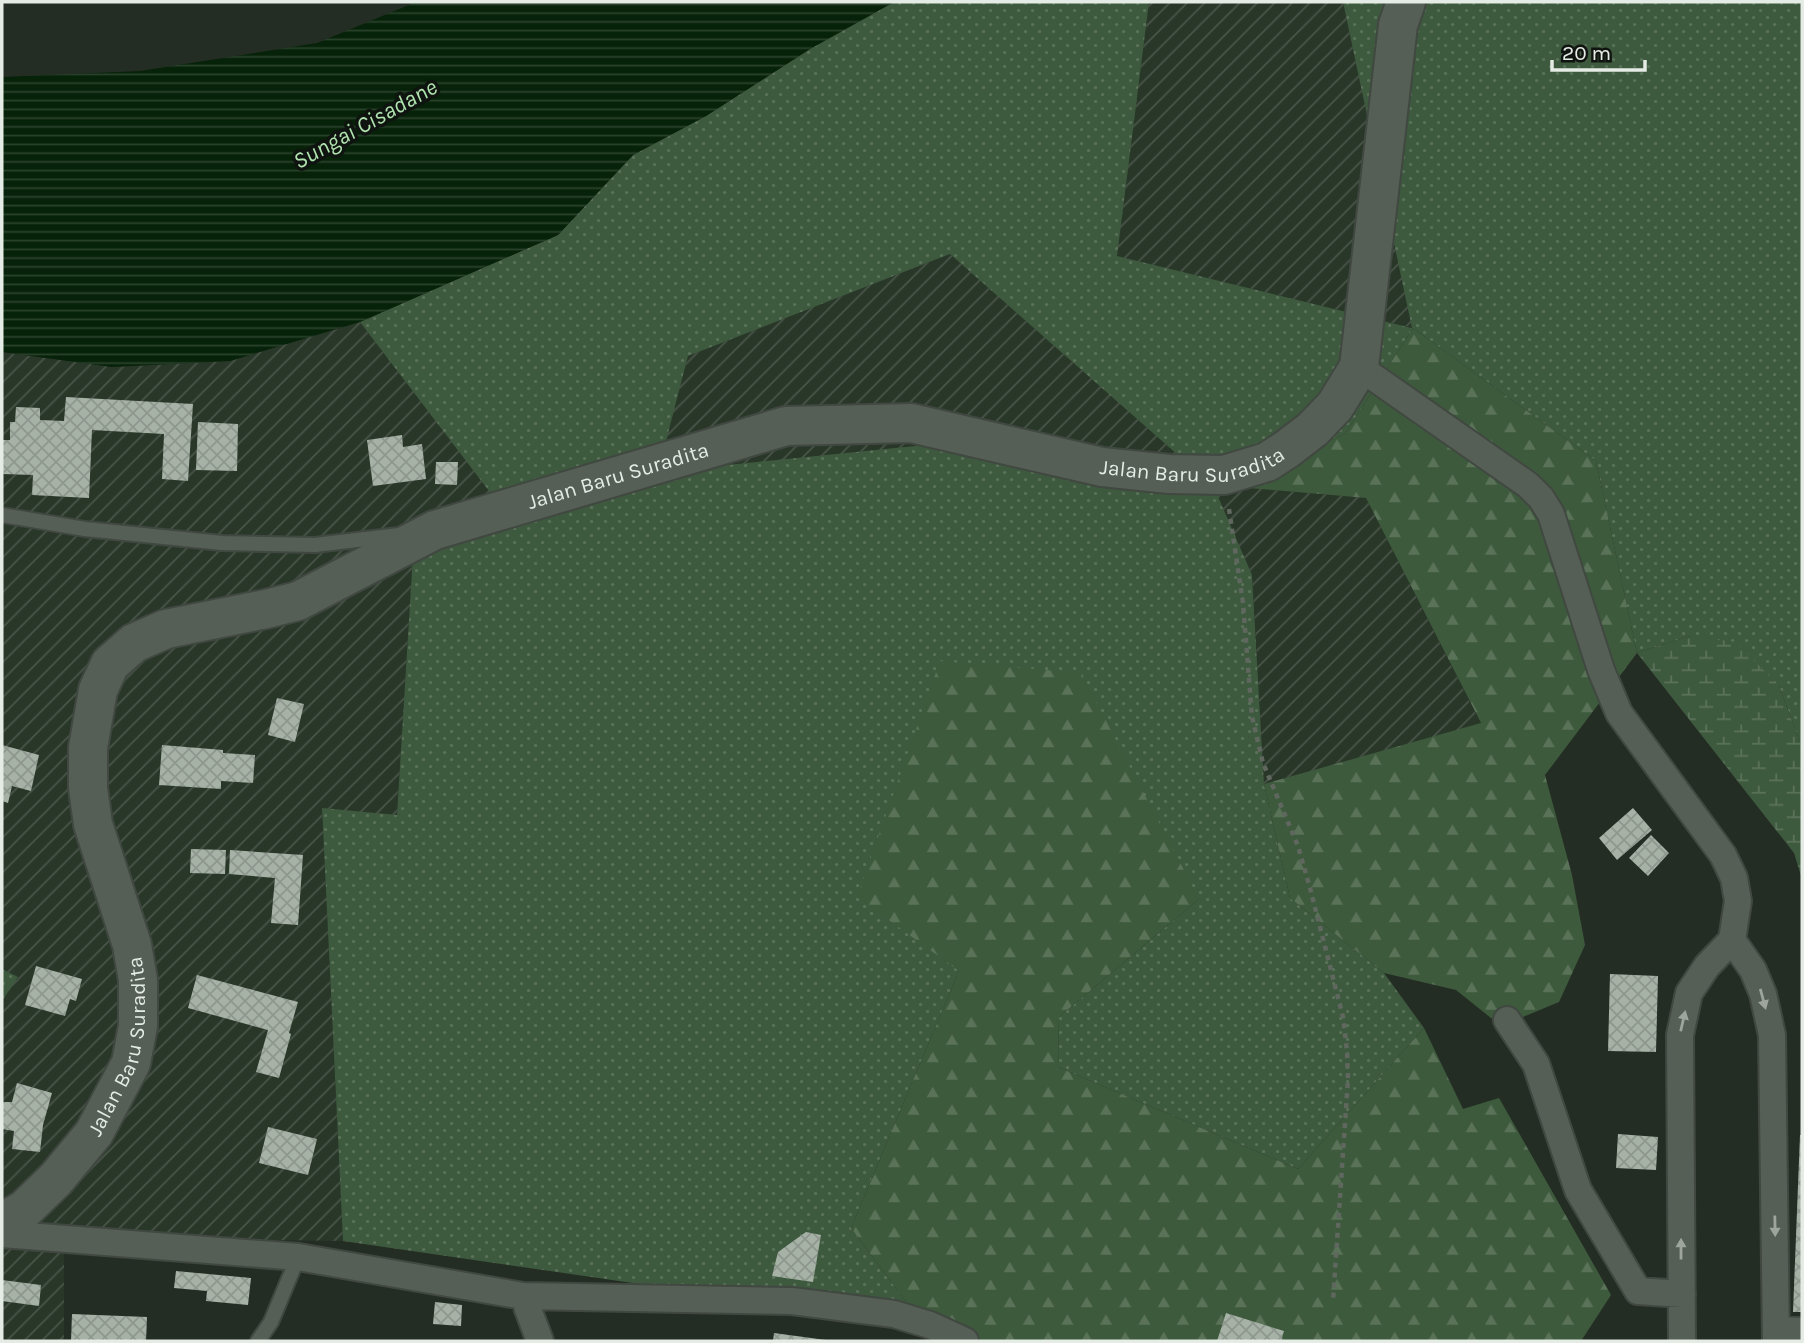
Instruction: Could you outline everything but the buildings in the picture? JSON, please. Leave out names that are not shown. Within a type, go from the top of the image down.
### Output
[{"type":"main road","name":"Jalan Baru Suradita","points":[[2,1223],[25,1209],[56,1179],[94,1133],[131,1063],[138,1026],[138,980],[132,945],[93,824],[88,788],[88,748],[97,690],[110,664],[134,643],[166,629],[298,601],[435,530],[786,426],[911,423],[1102,467],[1170,474],[1224,475],[1266,462],[1313,429],[1335,406],[1359,367],[1398,25],[1406,2]]},
{"type":"street","points":[[1359,367],[1528,485],[1541,498],[1551,514],[1601,670],[1619,713],[1723,855],[1734,878],[1738,901],[1732,940],[1707,966],[1689,993],[1680,1034],[1682,1341]]},
{"type":"street","points":[[1732,940],[1753,970],[1763,994],[1772,1035],[1776,1336],[1802,1331]]},
{"type":"street","points":[[1507,1020],[1536,1064],[1578,1190],[1637,1291],[1682,1294]]},
{"type":"street","points":[[2,1234],[298,1257],[523,1296],[792,1301],[894,1314],[930,1325],[964,1341]]},
{"type":"street","points":[[523,1296],[540,1341]]},
{"type":"lane","points":[[2,515],[85,529],[222,543],[315,545],[435,530]]},
{"type":"lane","points":[[258,1341],[271,1322],[298,1257]]},
{"type":"path","points":[[1224,475],[1242,603],[1252,717],[1263,763],[1298,846],[1343,1017],[1348,1079],[1333,1301]]},
{"type":"shaded area","points":[[1149,2],[1343,2],[1413,328],[1116,256]]},
{"type":"shaded area","points":[[950,254],[1213,485],[1366,498],[1481,724],[1264,784],[1252,575],[657,473],[688,356]]},
{"type":"shaded area","points":[[360,322],[503,508],[414,538],[397,816],[322,809],[343,1241],[64,1237],[64,1341],[2,1341],[2,1001],[17,977],[2,969],[2,352],[112,367],[230,361]]},
{"type":"green space","points":[[894,2],[1149,2],[1117,256],[1412,328],[1343,2],[1802,2],[1802,747],[1779,686],[1690,636],[1637,653],[1596,461],[1413,328],[1345,434],[1213,485],[1252,575],[1264,784],[1290,898],[1384,973],[1424,1028],[1298,1169],[1058,1067],[1059,1017],[1199,899],[959,971],[851,1228],[928,1331],[819,1310],[343,1241],[322,808],[397,815],[414,538],[502,508],[360,322],[558,235],[633,155],[706,116],[810,49]],"holes":[[[950,254],[1212,485],[975,440],[658,472],[688,356]]]},
{"type":"green space","points":[[1413,328],[1596,461],[1637,653],[1545,775],[1572,875],[1585,945],[1559,1002],[1501,1026],[1456,990],[1384,973],[1290,898],[1264,784],[1481,723],[1366,498],[1213,485],[1345,434]]},
{"type":"green space","points":[[1690,636],[1736,642],[1779,686],[1802,747],[1802,879],[1794,853],[1637,653]]},
{"type":"green space","points":[[940,661],[1081,673],[1199,899],[1059,1017],[1058,1067],[1298,1169],[1424,1028],[1463,1109],[1499,1098],[1611,1295],[1581,1341],[942,1341],[928,1331],[851,1228],[959,971],[857,897]]},
{"type":"green space","points":[[2,969],[18,977],[2,1001]]},
{"type":"water","name":"Sungai Cisadane","points":[[416,2],[894,2],[810,49],[706,116],[633,155],[558,235],[360,322],[230,361],[112,367],[2,352],[2,77],[140,71],[317,43]]}]
